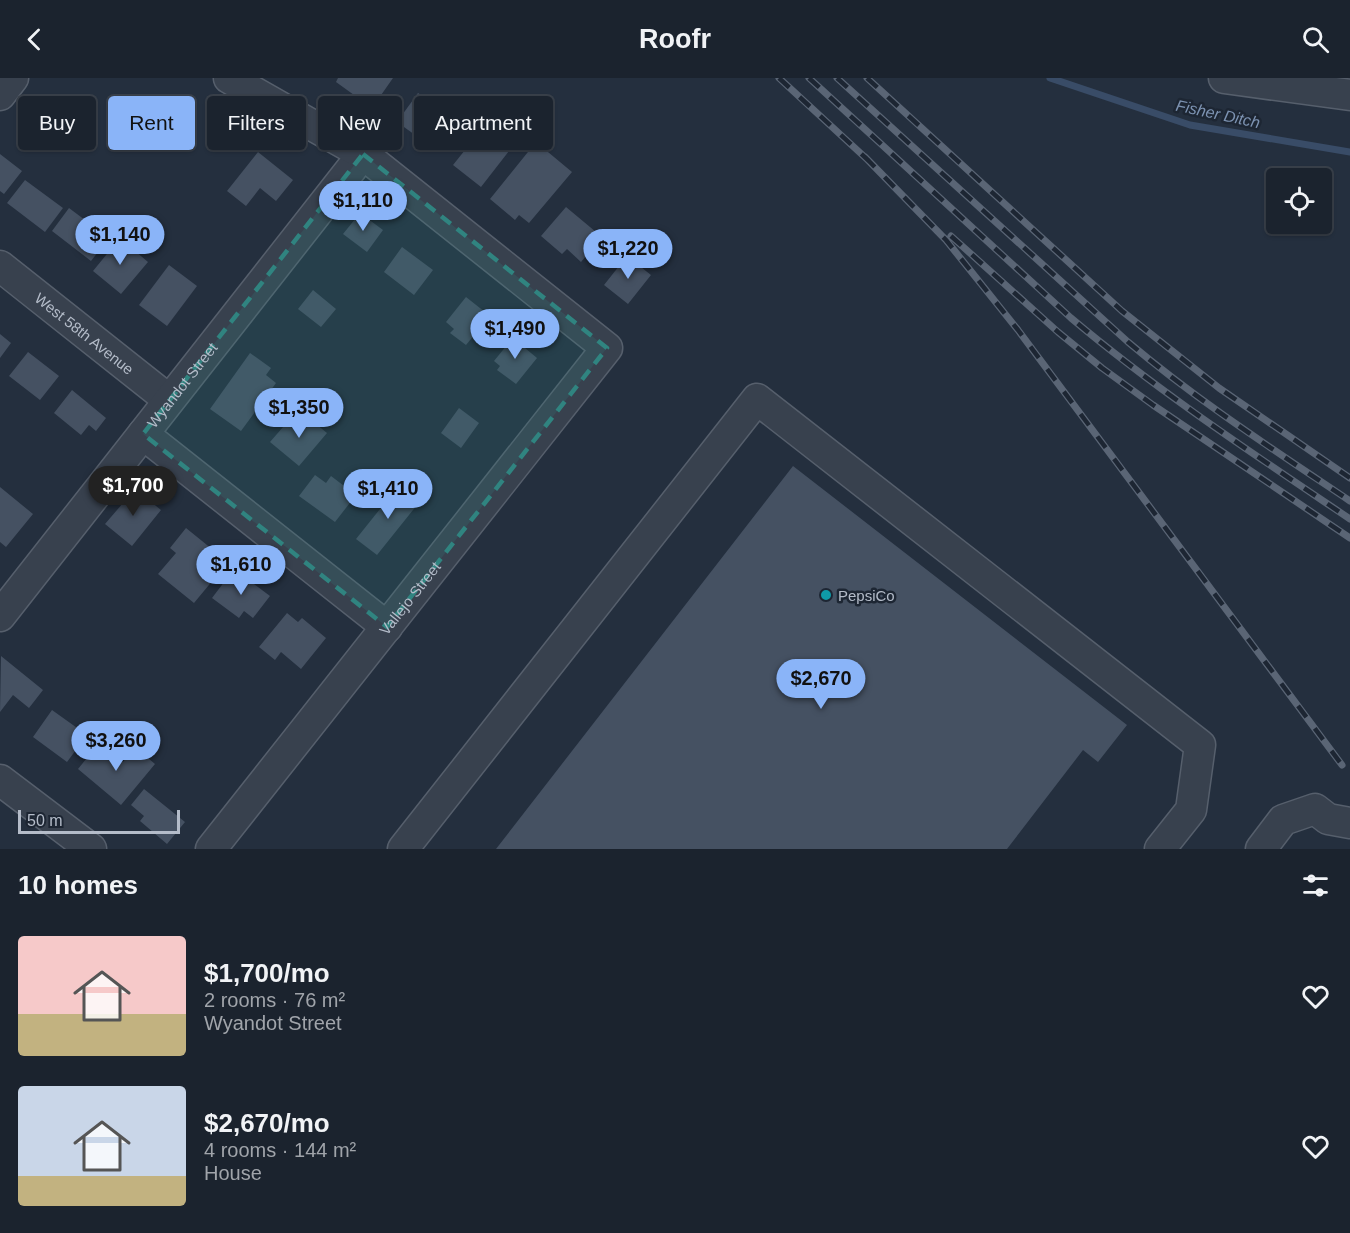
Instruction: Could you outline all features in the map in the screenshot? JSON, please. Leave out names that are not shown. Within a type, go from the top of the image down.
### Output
[{"type":"street","points":[[0,95],[13,78]]},
{"type":"street","points":[[229,78],[363,154]]},
{"type":"street","points":[[1224,78],[1344,89]]},
{"type":"street","name":"Vallejo Street","points":[[211,849],[607,348],[363,154]]},
{"type":"street","name":"Wyandot Street","points":[[2,608],[143,434],[363,154]]},
{"type":"street","name":"West 58th Avenue","points":[[0,266],[169,400]]},
{"type":"street","points":[[404,849],[757,399],[1200,745],[1191,810],[1160,849]]},
{"type":"street","points":[[143,434],[387,627]]},
{"type":"street","points":[[0,780],[91,849]]},
{"type":"street","points":[[1261,849],[1283,820],[1315,809],[1329,819],[1350,823]]},
{"type":"highlighted area","points":[[363,154],[607,348],[387,627],[143,434]]},
{"type":"building","points":[[338,78],[393,78],[380,96],[355,96],[336,82]]},
{"type":"building","points":[[414,99],[414,134],[402,126],[402,115]]},
{"type":"building","points":[[465,150],[509,151],[481,187],[453,165]]},
{"type":"building","points":[[530,150],[546,150],[572,172],[529,223],[519,215],[515,220],[490,199]]},
{"type":"building","points":[[258,152],[293,180],[276,201],[260,188],[246,206],[227,191]]},
{"type":"building","points":[[0,154],[22,171],[4,194],[0,191]]},
{"type":"building","points":[[25,180],[63,208],[45,232],[7,203]]},
{"type":"building","points":[[566,207],[602,237],[581,262],[567,249],[562,254],[541,236]]},
{"type":"building","points":[[69,208],[109,238],[91,261],[52,231]]},
{"type":"building","points":[[360,213],[383,230],[367,252],[343,234]]},
{"type":"building","points":[[120,238],[148,262],[121,294],[93,271]]},
{"type":"building","points":[[402,247],[433,270],[414,295],[384,272]]},
{"type":"building","points":[[627,256],[651,275],[628,304],[604,285]]},
{"type":"building","points":[[169,265],[197,286],[167,326],[139,305]]},
{"type":"building","points":[[313,290],[336,309],[321,327],[298,309]]},
{"type":"building","points":[[466,297],[490,316],[466,345],[450,333],[454,329],[446,322]]},
{"type":"building","points":[[0,334],[11,343],[0,358]]},
{"type":"building","points":[[515,335],[537,358],[516,384],[497,370],[500,366],[494,361]]},
{"type":"building","points":[[28,352],[59,376],[40,400],[9,376]]},
{"type":"building","points":[[250,353],[271,368],[266,375],[276,383],[241,431],[210,409]]},
{"type":"building","points":[[72,390],[106,418],[96,431],[89,425],[81,435],[54,413]]},
{"type":"building","points":[[459,408],[479,423],[461,448],[441,433]]},
{"type":"building","points":[[305,415],[327,433],[299,466],[270,442],[290,419],[297,425]]},
{"type":"building","name":"PepsiCo","points":[[793,466],[1127,725],[1098,762],[1083,750],[1007,849],[496,849]]},
{"type":"building","points":[[315,475],[326,483],[331,476],[356,495],[335,522],[299,496]]},
{"type":"building","points":[[400,484],[421,500],[377,555],[356,539]]},
{"type":"building","points":[[0,487],[33,514],[6,547],[0,542]]},
{"type":"building","points":[[135,489],[161,510],[132,546],[105,524]]},
{"type":"building","points":[[186,528],[228,562],[194,603],[158,574],[176,553],[170,548]]},
{"type":"building","points":[[234,569],[270,596],[253,618],[244,611],[239,618],[212,598]]},
{"type":"building","points":[[287,613],[298,622],[302,618],[326,638],[301,669],[281,652],[275,660],[259,647]]},
{"type":"building","points":[[1,656],[43,690],[29,708],[13,695],[0,712]]},
{"type":"building","points":[[52,710],[87,735],[67,762],[33,737]]},
{"type":"building","points":[[99,743],[123,762],[135,747],[155,764],[121,805],[78,769]]},
{"type":"building","points":[[144,789],[185,822],[167,844],[140,821],[144,816],[131,805]]},
{"type":"waterway","name":"Fisher Ditch","points":[[1050,78],[1190,125],[1350,152]]},
{"type":"railway","points":[[779,78],[869,161]]},
{"type":"railway","points":[[809,78],[1071,318],[1104,345],[1208,422],[1350,519]]},
{"type":"railway","points":[[837,78],[1128,342],[1209,405],[1350,501]]},
{"type":"railway","points":[[867,78],[1122,311],[1219,388],[1350,478]]},
{"type":"railway","points":[[865,157],[946,240],[1018,330],[1342,765]]},
{"type":"railway","points":[[951,236],[1058,332],[1102,368],[1350,538]]},
{"type":"place","name":"PepsiCo","points":[[826,595]]}]
